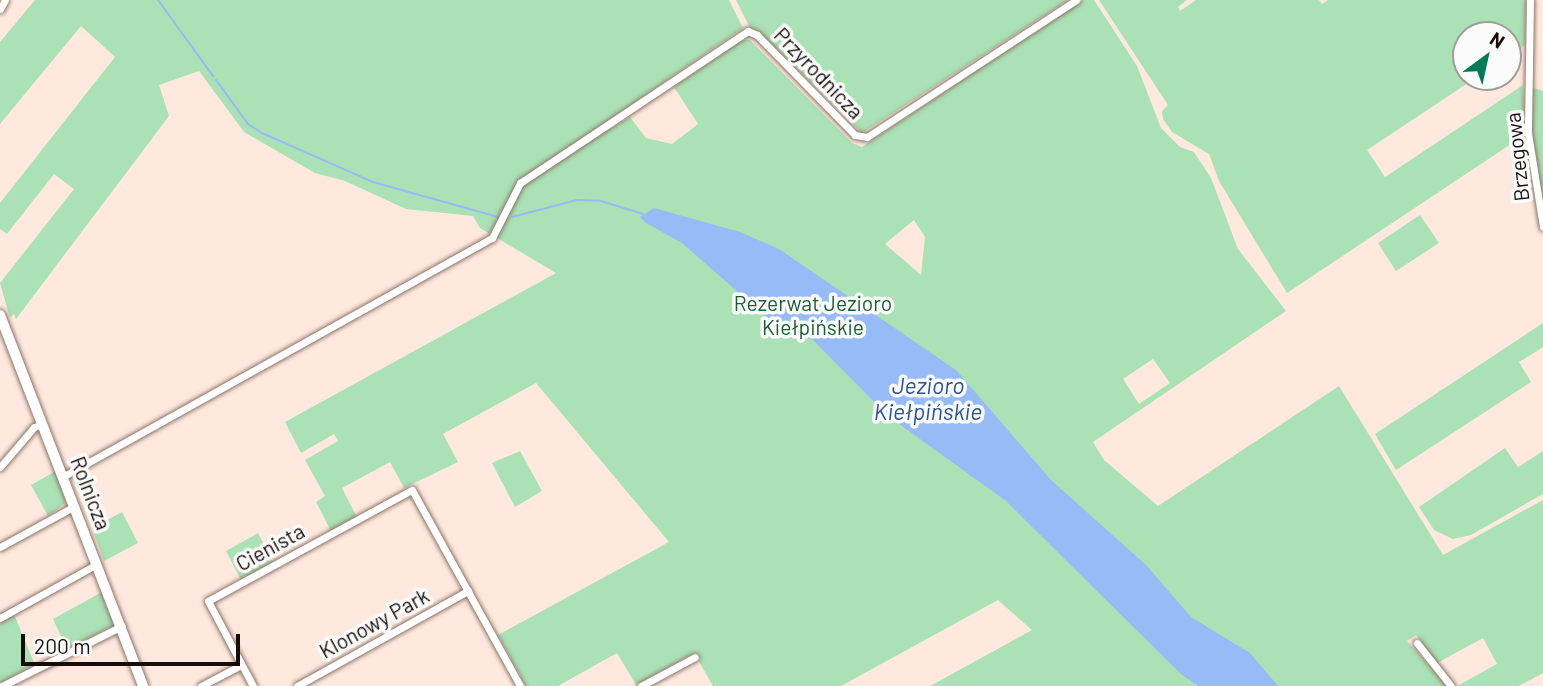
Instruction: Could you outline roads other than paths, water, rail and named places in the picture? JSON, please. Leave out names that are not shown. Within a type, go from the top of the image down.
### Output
[{"type":"street","points":[[0,9],[5,0]]},
{"type":"street","name":"Przyrodnicza","points":[[64,476],[492,238],[520,183],[748,31],[855,135],[867,137],[1076,0]]},
{"type":"street","name":"Brzegowa","points":[[1530,0],[1528,133],[1543,227]]},
{"type":"street","name":"Rolnicza","points":[[1,322],[64,476],[143,686]]},
{"type":"street","points":[[0,467],[34,427],[43,424]]},
{"type":"street","name":"Cienista","points":[[253,686],[208,601],[412,490],[468,591]]},
{"type":"street","points":[[0,547],[75,506]]},
{"type":"street","points":[[0,618],[97,564]]},
{"type":"street","points":[[468,591],[520,686]]},
{"type":"street","name":"Klonowy Park","points":[[297,686],[468,591]]},
{"type":"street","points":[[2,686],[122,626]]},
{"type":"street","points":[[1418,643],[1451,686]]},
{"type":"street","points":[[642,686],[695,657]]},
{"type":"street","points":[[201,686],[241,665]]},
{"type":"water","name":"Jezioro Kiełpińskie","points":[[654,208],[740,232],[779,249],[956,370],[1051,480],[1146,565],[1191,617],[1250,653],[1278,686],[1198,686],[1181,674],[1006,501],[888,416],[813,340],[772,322],[682,243],[640,217]]},
{"type":"waterway","points":[[158,0],[213,76]]},
{"type":"waterway","points":[[216,80],[248,124],[262,133],[373,182],[498,217]]},
{"type":"waterway","points":[[512,217],[577,200],[601,201],[643,214]]},
{"type":"park label","name":"Rezerwat Jezioro Kiełpińskie","points":[[813,315]]}]
